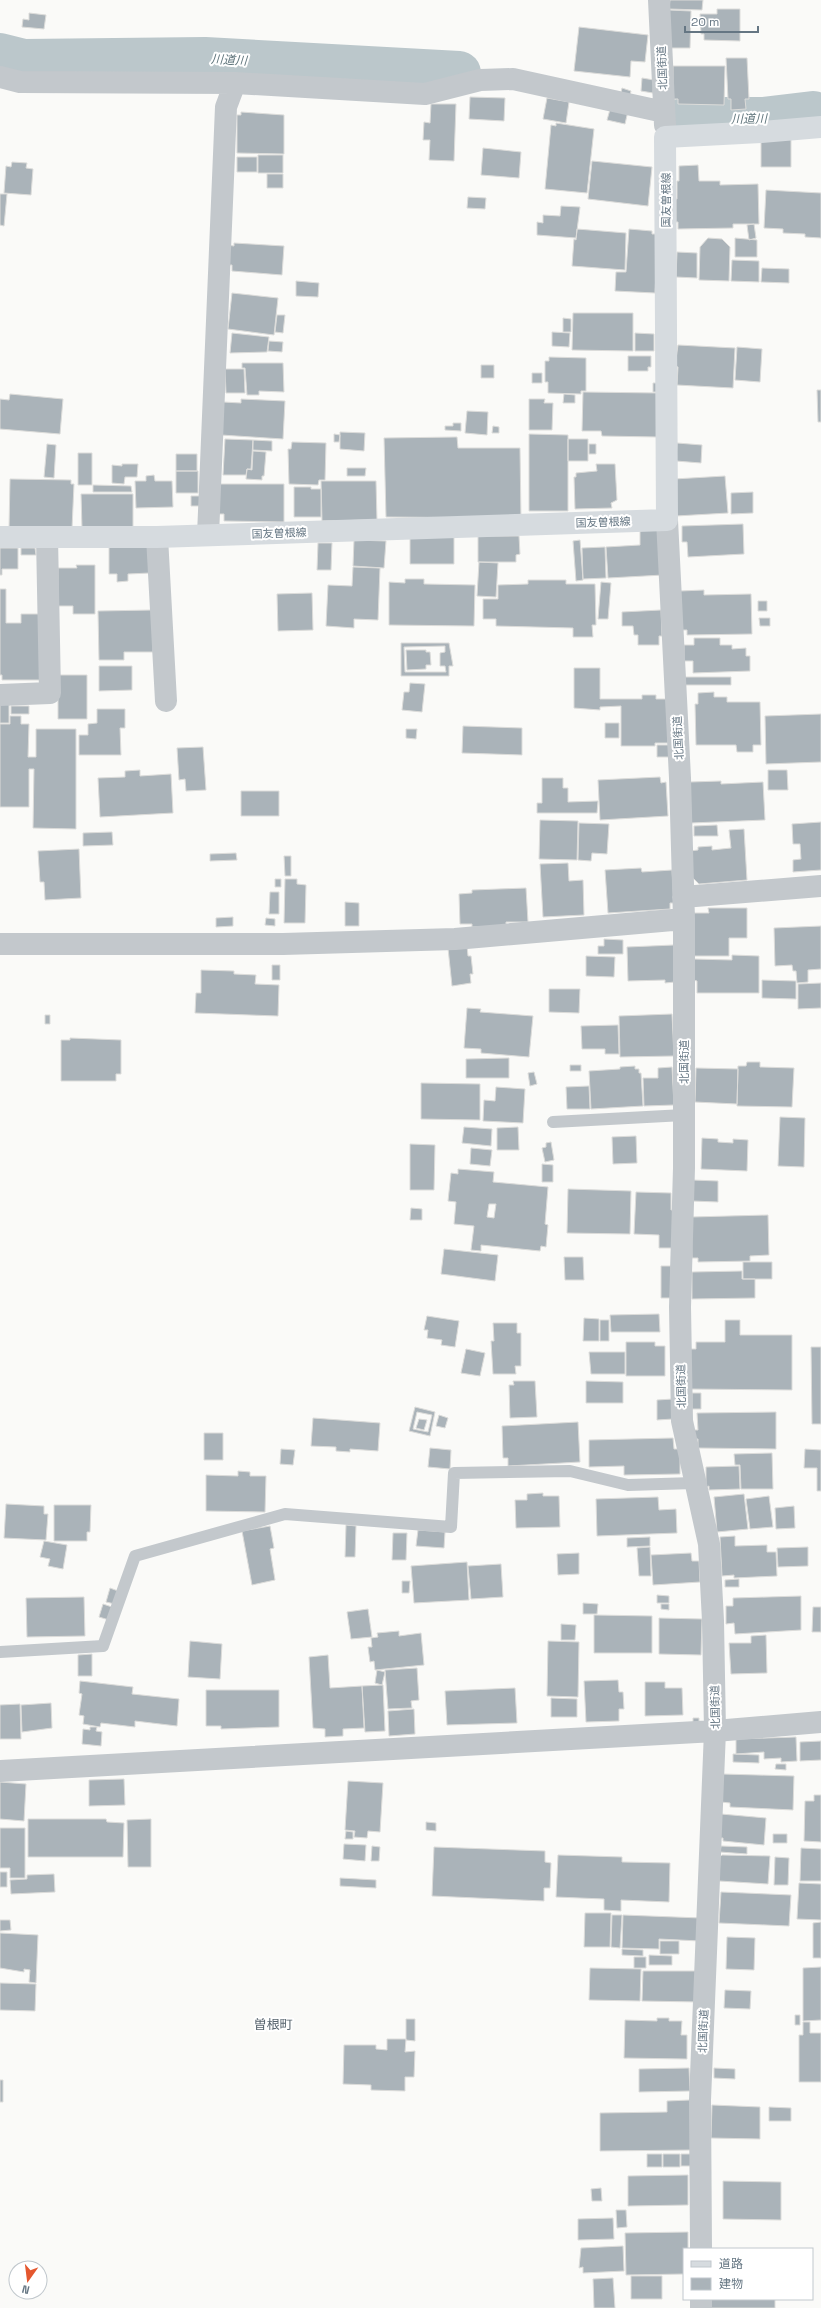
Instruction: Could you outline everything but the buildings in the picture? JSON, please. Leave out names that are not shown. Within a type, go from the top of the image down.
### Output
[{"type":"main road","points":[[665,137],[761,132],[821,126]]},
{"type":"main road","name":"国友曽根線","points":[[0,537],[157,537],[667,520],[665,137]]},
{"type":"street","name":"北国街道","points":[[659,0],[665,137]]},
{"type":"street","points":[[0,77],[20,82],[235,83],[425,94],[480,80],[513,79],[664,112]]},
{"type":"street","points":[[208,535],[226,107],[235,83]]},
{"type":"street","name":"北国街道","points":[[667,520],[680,778],[684,919],[684,1115],[680,1307],[682,1421],[694,1483],[709,1544],[715,1731],[700,2100],[701,2248]]},
{"type":"street","points":[[0,694],[50,693],[47,537]]},
{"type":"street","points":[[157,537],[166,701]]},
{"type":"street","points":[[683,897],[821,886]]},
{"type":"street","points":[[0,944],[283,944],[455,939],[684,919]]},
{"type":"street","points":[[0,1771],[715,1731],[821,1722]]},
{"type":"lane","points":[[553,1122],[684,1115]]},
{"type":"lane","points":[[0,1652],[103,1646],[135,1556],[285,1514],[451,1528],[454,1473],[570,1471],[628,1485],[694,1483]]},
{"type":"waterway","name":"川道川","points":[[0,55],[24,61],[205,59],[459,73]]},
{"type":"waterway","name":"川道川","points":[[685,119],[763,119],[813,113]]},
{"type":"district","name":"曽根町","points":[[273,2024]]}]
